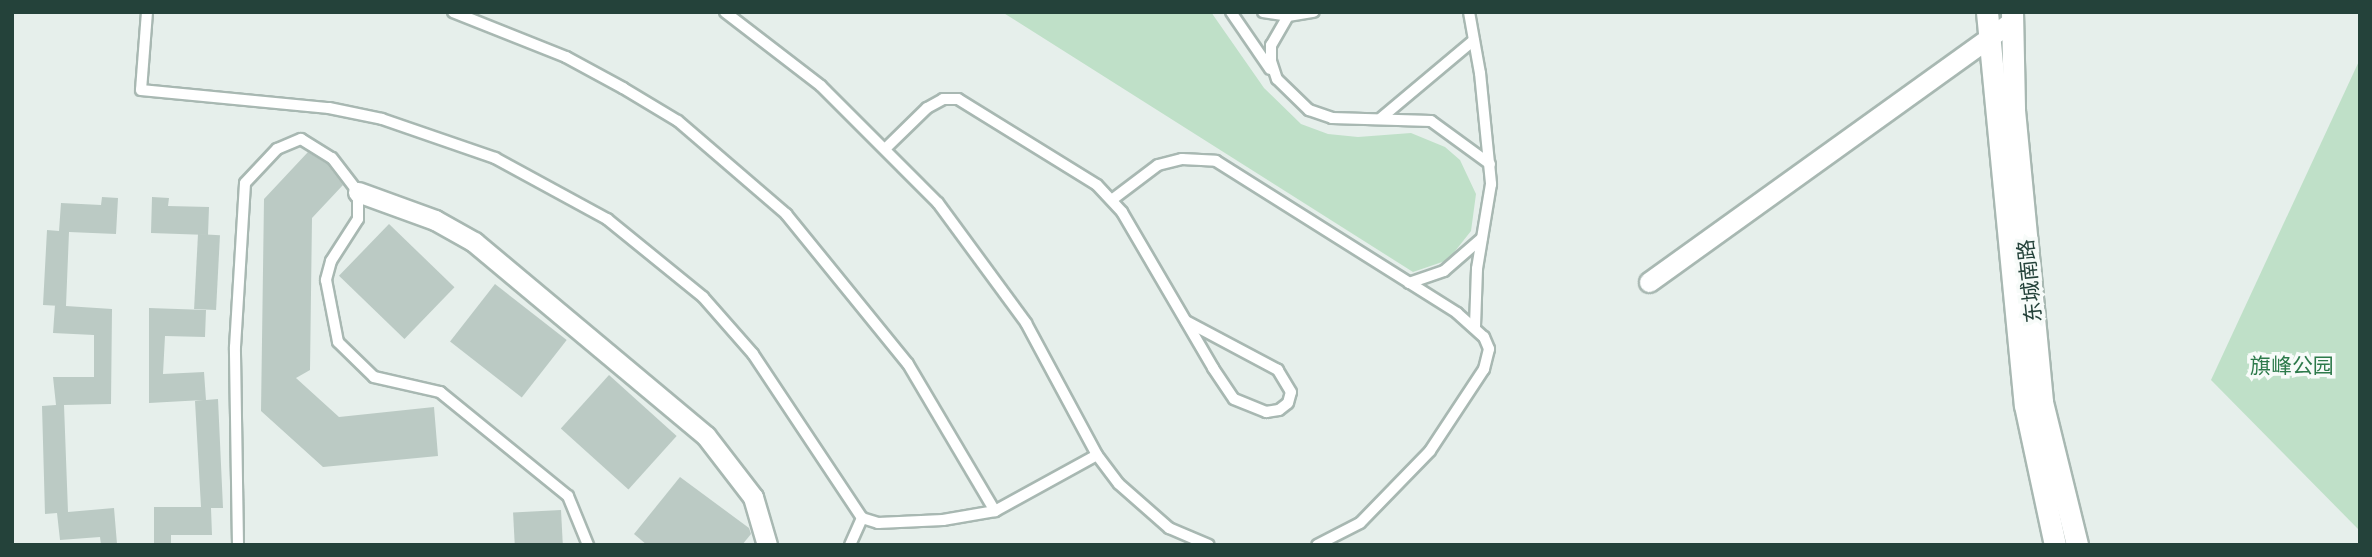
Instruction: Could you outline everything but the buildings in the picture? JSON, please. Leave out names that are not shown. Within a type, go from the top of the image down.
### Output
[{"type":"street","name":"东城南路","points":[[1987,12],[2025,405],[2055,545]]},
{"type":"street","name":"东城南路","points":[[2012,17],[2014,110],[2042,402],[2077,545]]},
{"type":"street","points":[[1649,282],[2012,17]]},
{"type":"street","points":[[358,192],[435,220],[474,242],[706,436],[753,497],[767,545]]},
{"type":"lane","points":[[147,12],[141,90],[329,108],[382,119],[495,158],[547,183],[607,219],[702,297],[753,354],[862,518],[878,523],[943,520],[995,511],[1030,496],[1097,455]]},
{"type":"lane","points":[[453,12],[566,57],[678,121],[786,214],[873,316],[908,364],[995,511]]},
{"type":"lane","points":[[725,12],[821,86],[887,147],[984,262],[1039,345],[1097,455],[1143,508],[1169,528],[1209,545]]},
{"type":"lane","points":[[1231,12],[1277,79],[1309,110],[1332,118],[1431,121],[1490,164]]},
{"type":"lane","points":[[1263,12],[1288,16],[1314,12]]},
{"type":"lane","points":[[1469,12],[1490,164],[1484,234],[1477,269],[1475,327]]},
{"type":"lane","points":[[1277,79],[1271,45],[1288,16]]},
{"type":"lane","points":[[1381,118],[1474,40]]},
{"type":"lane","points":[[887,147],[927,108],[943,99],[958,99],[1113,199],[1186,321],[1234,399],[1266,412],[1279,410],[1288,403],[1291,392],[1278,370],[1186,321]]},
{"type":"lane","points":[[238,545],[235,347],[245,183],[277,149],[301,139],[332,158],[358,192],[358,219],[331,261],[326,279],[338,342],[374,377],[440,392],[568,496],[588,545]]},
{"type":"lane","points":[[1113,199],[1158,165],[1182,159],[1216,162],[1475,327],[1489,349],[1484,369],[1430,451],[1360,523],[1317,545]]},
{"type":"lane","points":[[1409,283],[1451,266],[1484,234]]},
{"type":"lane","points":[[850,545],[862,518]]},
{"type":"green space","points":[[1002,12],[1211,12],[1264,88],[1301,124],[1328,134],[1358,137],[1411,133],[1445,147],[1460,160],[1476,194],[1471,231],[1448,260],[1413,272]]},
{"type":"green space","name":"旗峰公园","points":[[2360,59],[2360,531],[2211,380]]}]
